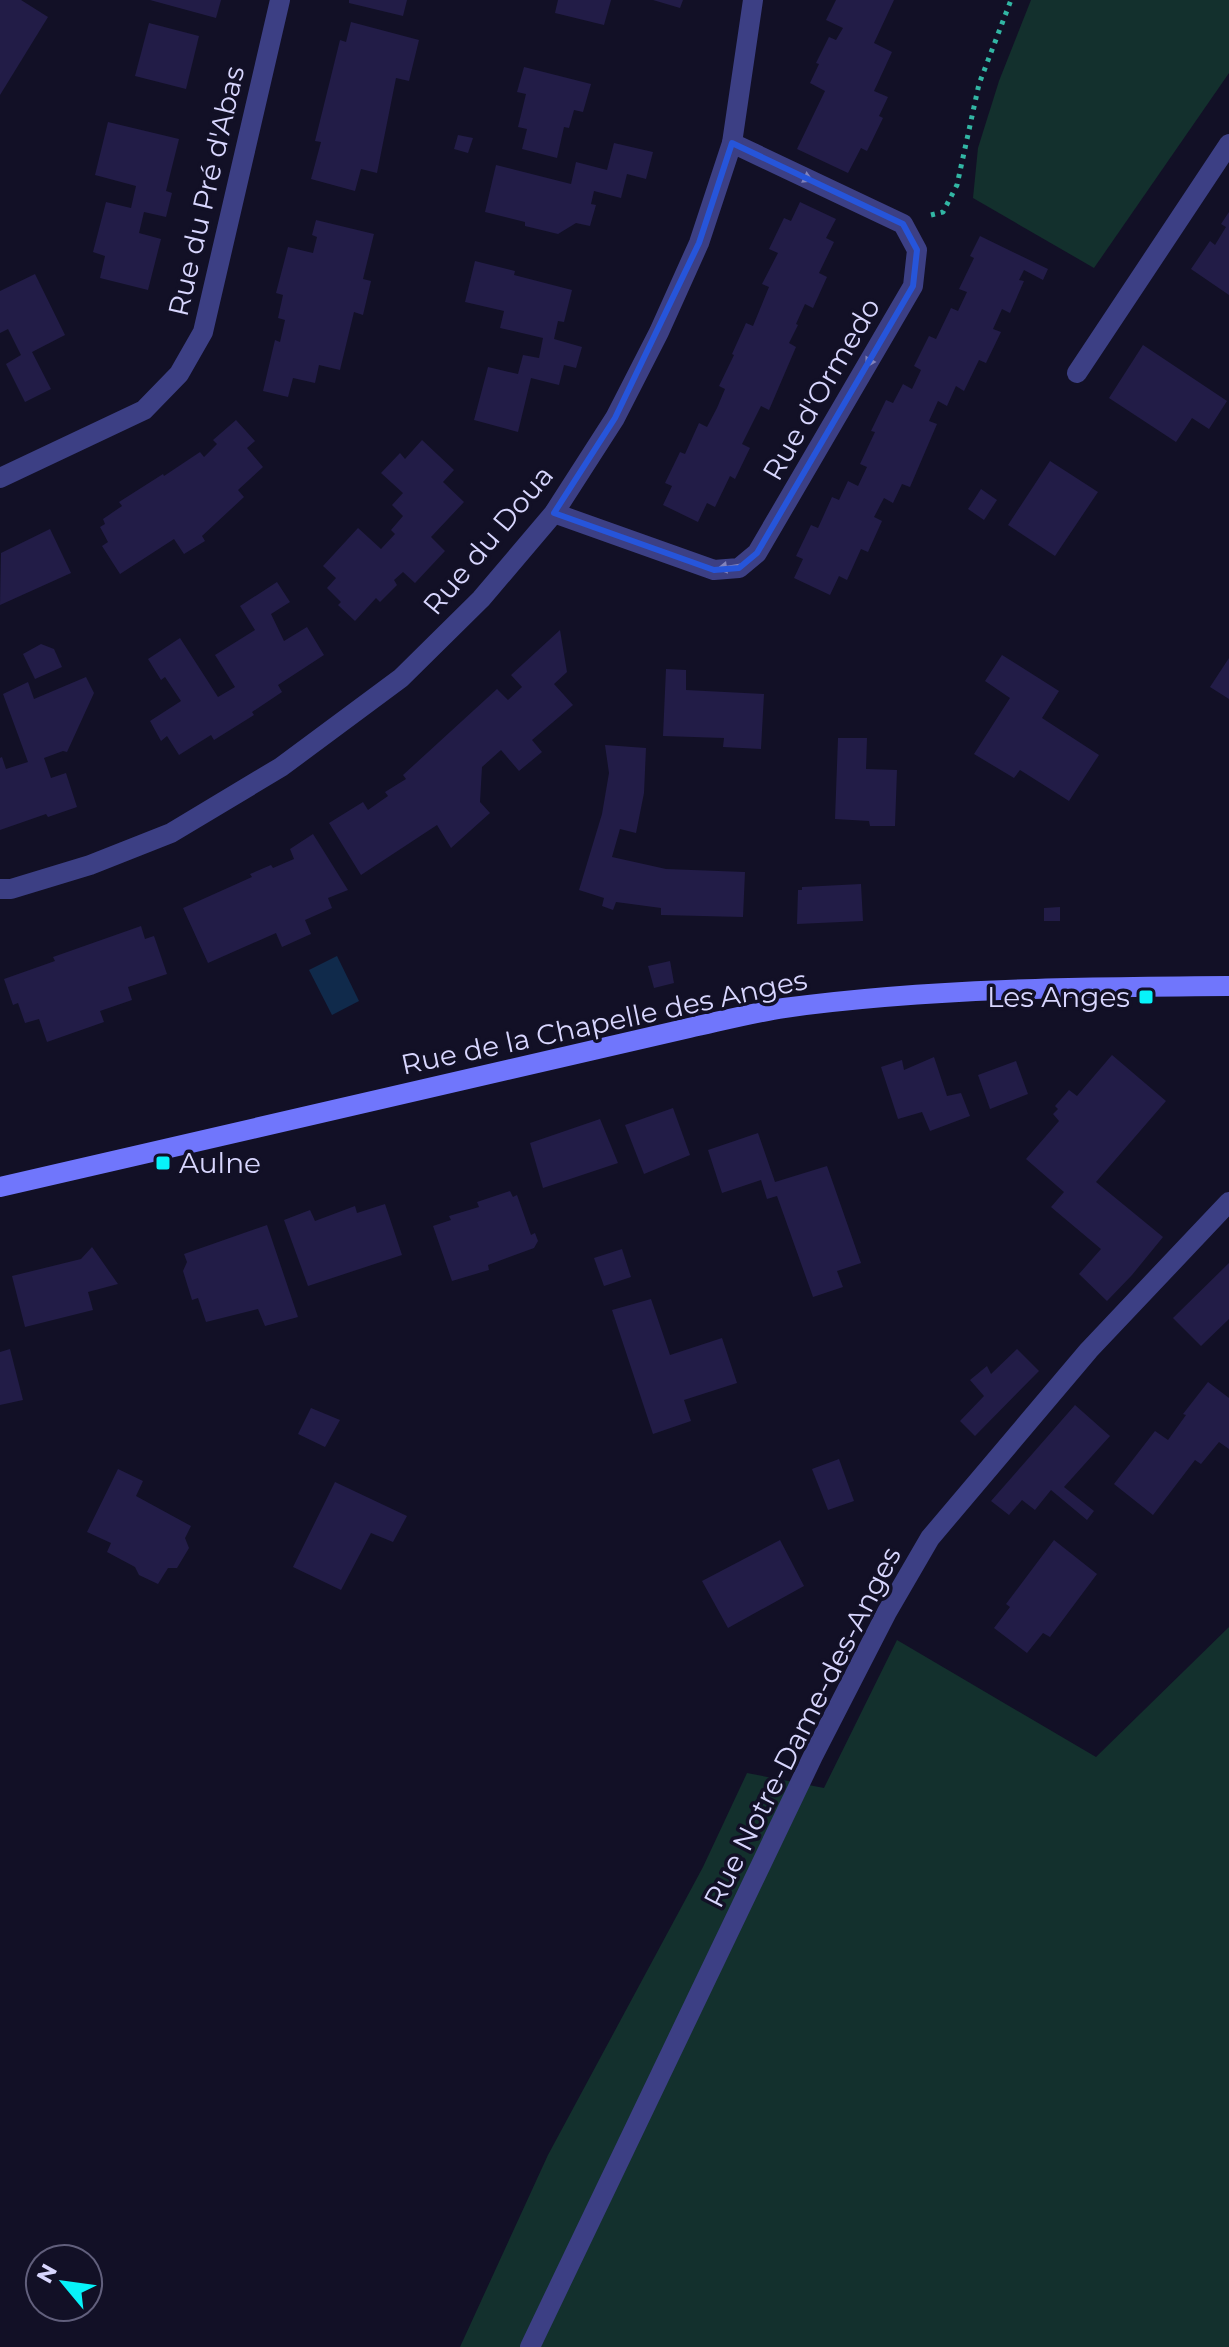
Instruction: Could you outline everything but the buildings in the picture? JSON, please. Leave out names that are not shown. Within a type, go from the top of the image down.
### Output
[{"type":"main road","name":"Rue de la Chapelle des Anges","points":[[0,1187],[782,1008],[880,998],[1083,987],[1229,986]]},
{"type":"street","name":"Rue du Pré d'Abas","points":[[0,478],[144,410],[179,374],[203,332],[280,0]]},
{"type":"street","name":"Rue du Doua","points":[[0,889],[11,889],[90,865],[171,833],[281,767],[401,678],[481,599],[554,513],[615,418],[659,332],[699,243],[732,143],[753,0]]},
{"type":"street","points":[[732,143],[903,224]]},
{"type":"street","points":[[1077,373],[1229,144]]},
{"type":"street","name":"Rue d'Ormedo","points":[[554,513],[714,570],[739,568],[757,553],[913,286],[917,250],[903,224]]},
{"type":"street","name":"Rue Notre-Dame-des-Anges","points":[[530,2347],[813,1756],[887,1612],[930,1538],[1089,1350],[1229,1202]]},
{"type":"path","points":[[903,224],[943,212],[957,185],[979,84],[1011,0]]},
{"type":"highlighted area","points":[[732,143],[903,224],[917,250],[913,286],[757,553],[739,568],[714,570],[554,513],[615,418],[699,243]]},
{"type":"green space","points":[[1031,0],[1229,0],[1229,73],[1094,268],[973,198],[978,148],[999,81]]},
{"type":"green space","points":[[1229,1627],[1229,2347],[460,2347],[548,2155],[703,1867],[747,1773],[824,1788],[897,1640],[1096,1757]]},
{"type":"water","points":[[337,956],[359,1001],[332,1015],[309,970]]},
{"type":"place","name":"Les Anges","points":[[1146,997]]},
{"type":"place","name":"Aulne","points":[[163,1163]]}]
